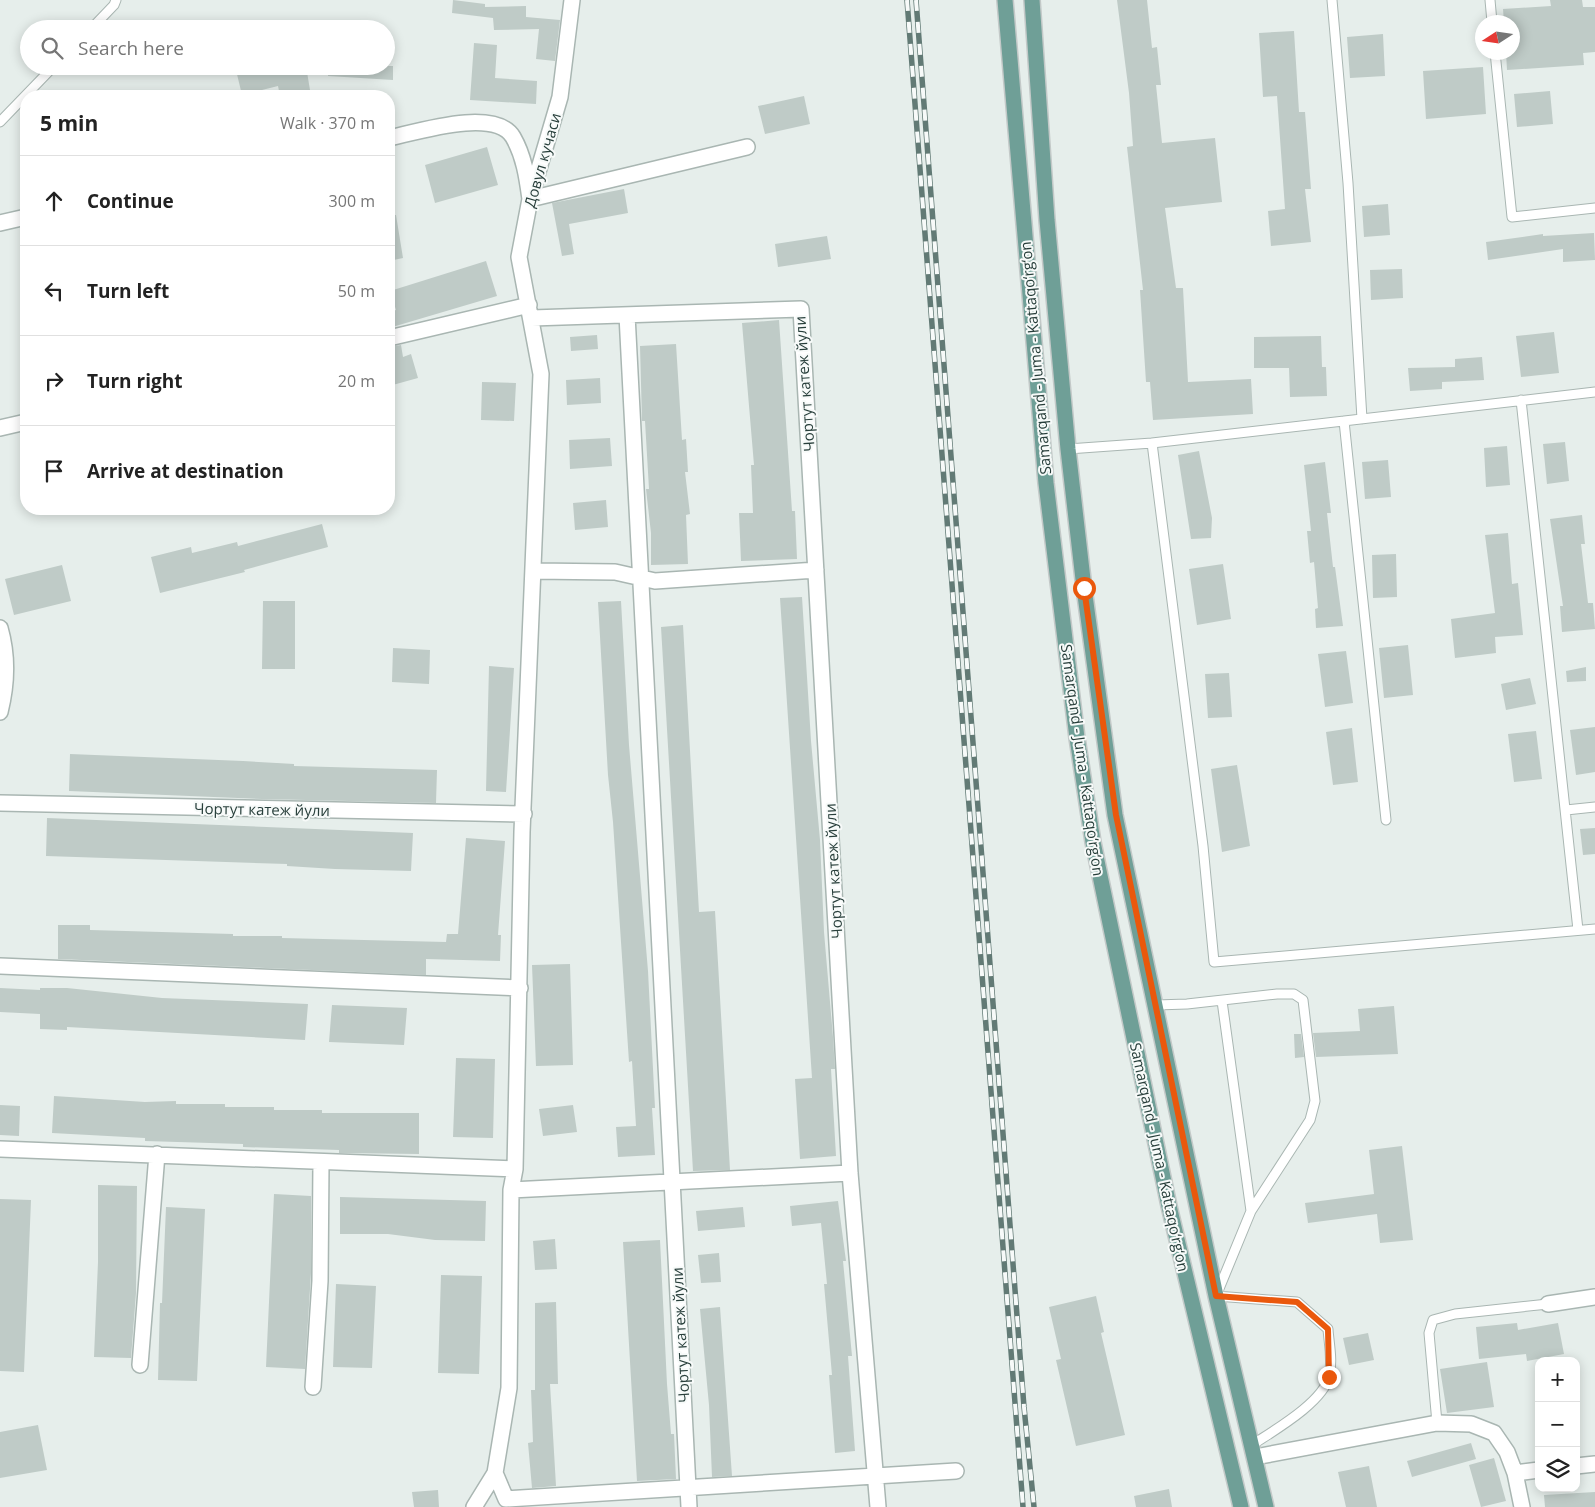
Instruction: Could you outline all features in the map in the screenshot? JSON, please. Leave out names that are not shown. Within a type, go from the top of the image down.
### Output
[{"type":"main road","name":"Samarqand - Juma - Kattaqo‘rg‘on","points":[[1005,0],[1046,484],[1077,738],[1093,842],[1169,1206],[1241,1507]]},
{"type":"main road","name":"Samarqand - Juma - Kattaqo‘rg‘on","points":[[1032,0],[1047,220],[1068,449],[1084,588],[1116,815],[1216,1296],[1266,1507]]},
{"type":"main road","points":[[1023,222],[1047,220]]},
{"type":"street","name":"Довул кучаси","points":[[530,312],[519,257],[530,199],[560,97],[572,0]]},
{"type":"street","points":[[395,137],[476,122],[497,124],[512,135],[525,164],[530,199],[748,147]]},
{"type":"street","points":[[0,223],[20,218]]},
{"type":"street","name":"Чортут катеж йули","points":[[395,337],[530,312],[627,315],[801,309],[850,1173],[878,1507]]},
{"type":"street","points":[[474,1507],[496,1473],[509,1388],[511,1190],[515,1169],[524,814],[541,374],[530,312]]},
{"type":"street","name":"Чортут катеж йули","points":[[627,315],[689,1507]]},
{"type":"street","points":[[0,428],[20,423]]},
{"type":"street","points":[[534,571],[614,572],[655,582],[816,570]]},
{"type":"street","points":[[0,628],[6,649],[5,692],[0,712]]},
{"type":"street","name":"Чортут катеж йули","points":[[0,804],[524,814]]},
{"type":"street","points":[[0,966],[520,988]]},
{"type":"street","points":[[0,1149],[157,1154],[321,1163],[515,1169]]},
{"type":"street","points":[[140,1365],[157,1154]]},
{"type":"street","points":[[313,1388],[320,1281],[321,1163]]},
{"type":"street","points":[[511,1190],[850,1173]]},
{"type":"street","points":[[1548,1304],[1595,1297]]},
{"type":"street","points":[[1253,1451],[1437,1423],[1471,1424],[1494,1433],[1507,1452],[1515,1473],[1522,1507]]},
{"type":"street","points":[[1580,1466],[1595,1464]]},
{"type":"street","points":[[1515,1473],[1535,1470]]},
{"type":"street","points":[[496,1473],[506,1503],[688,1488],[956,1471]]},
{"type":"lane","points":[[100,20],[114,5],[116,0]]},
{"type":"lane","points":[[1332,0],[1348,183],[1362,419]]},
{"type":"lane","points":[[1490,0],[1491,15]]},
{"type":"lane","points":[[1496,60],[1512,217],[1595,208]]},
{"type":"lane","points":[[31,90],[45,75]]},
{"type":"lane","points":[[0,122],[20,101]]},
{"type":"lane","points":[[1068,449],[1152,443],[1595,392]]},
{"type":"lane","points":[[1521,400],[1578,930]]},
{"type":"lane","points":[[1344,421],[1386,820]]},
{"type":"lane","points":[[1152,443],[1203,846],[1214,962],[1595,929]]},
{"type":"lane","points":[[1566,810],[1595,807]]},
{"type":"lane","points":[[1156,1005],[1277,994],[1294,994],[1303,1000],[1315,1101],[1310,1120],[1251,1211],[1216,1296],[1297,1302],[1328,1329],[1329,1377],[1314,1401],[1253,1451]]},
{"type":"lane","points":[[1222,1000],[1251,1211]]},
{"type":"lane","points":[[1437,1423],[1428,1333],[1433,1320],[1455,1314],[1548,1304]]},
{"type":"building","points":[[453,0],[485,4],[485,7],[526,6],[526,17],[560,20],[555,61],[536,59],[539,29],[494,30],[493,18],[452,13]]},
{"type":"building","points":[[1117,0],[1147,0],[1152,48],[1157,47],[1161,85],[1156,85],[1162,143],[1215,138],[1222,202],[1165,208],[1176,288],[1183,288],[1188,382],[1251,379],[1253,414],[1153,420],[1150,382],[1146,382],[1140,290],[1143,290],[1127,147],[1133,146],[1129,93]]},
{"type":"building","points":[[1550,0],[1582,0],[1583,7],[1595,7],[1595,52],[1583,53],[1584,65],[1507,70],[1506,60],[1520,60],[1520,15],[1503,15],[1503,9],[1551,6]]},
{"type":"building","points":[[1294,31],[1299,112],[1305,112],[1311,189],[1305,189],[1311,242],[1271,246],[1268,211],[1285,209],[1277,96],[1263,97],[1259,33]]},
{"type":"building","points":[[1383,34],[1385,76],[1350,78],[1347,37]]},
{"type":"building","points":[[474,43],[497,45],[495,78],[537,81],[536,104],[470,100]]},
{"type":"building","points":[[1483,67],[1486,114],[1426,119],[1423,71]]},
{"type":"building","points":[[237,75],[308,75],[310,90],[279,90],[278,86],[262,90],[241,90]]},
{"type":"building","points":[[393,75],[393,80],[328,76]]},
{"type":"building","points":[[1550,91],[1553,124],[1517,127],[1514,94]]},
{"type":"building","points":[[804,96],[810,124],[765,134],[758,106]]},
{"type":"building","points":[[487,147],[498,185],[435,203],[425,165]]},
{"type":"building","points":[[624,189],[628,213],[569,224],[574,254],[562,256],[552,203]]},
{"type":"building","points":[[1388,204],[1390,235],[1364,237],[1362,206]]},
{"type":"building","points":[[395,215],[396,215],[403,258],[395,260]]},
{"type":"building","points":[[1594,233],[1595,260],[1563,262],[1563,249],[1488,260],[1486,242],[1543,234],[1543,236]]},
{"type":"building","points":[[827,236],[831,259],[778,267],[775,244]]},
{"type":"building","points":[[486,261],[497,296],[395,326],[395,289]]},
{"type":"building","points":[[1402,269],[1403,298],[1371,300],[1370,270]]},
{"type":"building","points":[[779,320],[792,511],[795,511],[797,559],[741,561],[739,513],[753,513],[751,465],[754,465],[742,323]]},
{"type":"building","points":[[1554,332],[1559,373],[1521,377],[1516,336]]},
{"type":"building","points":[[597,335],[598,349],[571,351],[570,337]]},
{"type":"building","points":[[1321,336],[1322,367],[1326,367],[1327,396],[1290,397],[1289,368],[1254,368],[1254,337]]},
{"type":"building","points":[[676,344],[682,440],[686,439],[688,472],[685,472],[690,514],[686,515],[688,564],[651,565],[651,533],[646,489],[649,489],[645,421],[642,421],[640,346]]},
{"type":"building","points":[[401,345],[403,357],[411,354],[418,378],[395,384],[395,346]]},
{"type":"building","points":[[1482,357],[1484,380],[1442,382],[1442,389],[1410,391],[1408,368],[1455,367],[1455,359]]},
{"type":"building","points":[[600,378],[601,403],[567,405],[566,380]]},
{"type":"building","points":[[482,382],[516,383],[514,421],[481,420]]},
{"type":"building","points":[[610,438],[612,466],[570,469],[569,440]]},
{"type":"building","points":[[1565,442],[1569,481],[1547,484],[1543,444]]},
{"type":"building","points":[[1507,446],[1510,485],[1486,487],[1484,448]]},
{"type":"building","points":[[1199,451],[1212,518],[1211,538],[1191,539],[1178,455]]},
{"type":"building","points":[[1388,460],[1391,497],[1365,499],[1362,462]]},
{"type":"building","points":[[1325,462],[1331,513],[1327,513],[1333,567],[1335,567],[1343,626],[1316,628],[1315,609],[1318,608],[1314,562],[1310,563],[1307,531],[1311,531],[1304,465]]},
{"type":"building","points":[[606,500],[608,527],[575,530],[573,503]]},
{"type":"building","points":[[1582,515],[1585,544],[1581,544],[1588,603],[1593,603],[1595,629],[1562,632],[1560,606],[1563,606],[1550,519]]},
{"type":"building","points":[[322,524],[328,547],[244,570],[245,572],[160,593],[151,557],[191,547],[192,553],[237,542],[238,546]]},
{"type":"building","points":[[1508,533],[1512,584],[1518,583],[1523,635],[1495,637],[1496,653],[1455,658],[1451,619],[1495,613],[1485,535]]},
{"type":"building","points":[[1396,554],[1397,597],[1373,598],[1372,555]]},
{"type":"building","points":[[1223,564],[1231,619],[1197,625],[1189,569]]},
{"type":"building","points":[[62,565],[71,601],[14,615],[5,579]]},
{"type":"building","points":[[802,597],[835,1069],[831,1069],[836,1156],[800,1159],[795,1079],[812,1078],[780,598]]},
{"type":"building","points":[[263,601],[295,601],[295,669],[262,669]]},
{"type":"building","points":[[621,601],[629,745],[648,971],[655,1108],[652,1108],[655,1155],[618,1157],[616,1127],[636,1126],[632,1061],[629,1062],[613,822],[608,775],[598,602]]},
{"type":"building","points":[[683,625],[699,912],[715,911],[730,1170],[693,1171],[661,627]]},
{"type":"building","points":[[1408,645],[1413,695],[1384,698],[1379,648]]},
{"type":"building","points":[[393,648],[430,650],[429,684],[392,682]]},
{"type":"building","points":[[1346,651],[1353,703],[1325,707],[1318,654]]},
{"type":"building","points":[[489,666],[514,668],[506,792],[486,791]]},
{"type":"building","points":[[1586,667],[1586,681],[1567,682],[1566,671]]},
{"type":"building","points":[[1229,673],[1232,717],[1208,718],[1205,674]]},
{"type":"building","points":[[1530,678],[1536,704],[1506,710],[1501,684]]},
{"type":"building","points":[[1595,727],[1595,772],[1576,775],[1570,730]]},
{"type":"building","points":[[1352,728],[1358,782],[1333,785],[1326,732]]},
{"type":"building","points":[[1536,731],[1542,779],[1514,782],[1508,734]]},
{"type":"building","points":[[70,754],[243,761],[294,764],[294,766],[437,770],[436,803],[262,799],[69,791]]},
{"type":"building","points":[[1237,765],[1250,846],[1222,852],[1211,769]]},
{"type":"building","points":[[47,818],[413,833],[411,871],[335,869],[287,866],[287,864],[46,856]]},
{"type":"building","points":[[1595,828],[1595,854],[1583,855],[1580,829]]},
{"type":"building","points":[[466,838],[505,841],[498,935],[501,935],[500,961],[426,959],[426,975],[58,959],[58,925],[90,925],[90,930],[233,934],[233,936],[282,936],[282,938],[446,942],[447,934],[458,934]]},
{"type":"building","points":[[570,964],[573,1065],[536,1066],[532,965]]},
{"type":"building","points":[[0,988],[40,990],[40,988],[67,988],[162,998],[308,1004],[305,1040],[67,1027],[67,1030],[40,1029],[40,1014],[0,1012]]},
{"type":"building","points":[[332,1005],[407,1008],[404,1045],[329,1042]]},
{"type":"building","points":[[1394,1006],[1398,1054],[1316,1057],[1313,1033],[1360,1031],[1358,1009]]},
{"type":"building","points":[[1294,1034],[1301,1034],[1304,1057],[1295,1058]]},
{"type":"building","points":[[456,1058],[495,1059],[493,1138],[453,1137]]},
{"type":"building","points":[[54,1096],[145,1102],[176,1101],[176,1104],[225,1104],[225,1107],[274,1107],[274,1110],[322,1110],[322,1113],[419,1113],[419,1154],[339,1153],[339,1150],[243,1147],[243,1144],[145,1141],[145,1138],[52,1133]]},
{"type":"building","points":[[0,1105],[20,1106],[19,1136],[0,1135]]},
{"type":"building","points":[[573,1105],[577,1132],[543,1136],[539,1109]]},
{"type":"building","points":[[1402,1146],[1413,1240],[1380,1243],[1377,1214],[1308,1223],[1305,1203],[1374,1194],[1369,1150]]},
{"type":"building","points":[[98,1185],[137,1186],[136,1293],[131,1358],[94,1357],[98,1262]]},
{"type":"building","points":[[274,1194],[311,1196],[311,1273],[305,1369],[266,1367]]},
{"type":"building","points":[[340,1197],[486,1201],[485,1241],[435,1240],[388,1234],[340,1234]]},
{"type":"building","points":[[0,1199],[31,1200],[24,1372],[0,1371]]},
{"type":"building","points":[[838,1201],[846,1261],[843,1261],[852,1356],[848,1356],[855,1451],[835,1453],[829,1375],[832,1375],[824,1284],[827,1284],[821,1223],[792,1226],[790,1206]]},
{"type":"building","points":[[166,1207],[205,1209],[197,1381],[158,1380],[160,1303],[162,1303]]},
{"type":"building","points":[[743,1207],[745,1227],[698,1231],[696,1211]]},
{"type":"building","points":[[555,1239],[557,1269],[535,1270],[533,1241]]},
{"type":"building","points":[[660,1240],[667,1384],[671,1434],[674,1434],[676,1479],[637,1481],[623,1242]]},
{"type":"building","points":[[719,1253],[721,1282],[701,1283],[698,1255]]},
{"type":"building","points":[[441,1275],[482,1276],[479,1374],[438,1373]]},
{"type":"building","points":[[336,1284],[376,1286],[372,1368],[333,1367]]},
{"type":"building","points":[[1096,1296],[1104,1332],[1101,1333],[1125,1435],[1076,1446],[1056,1360],[1061,1359],[1049,1307]]},
{"type":"building","points":[[556,1302],[558,1384],[550,1384],[556,1486],[532,1488],[528,1443],[533,1442],[531,1390],[535,1390],[535,1303]]},
{"type":"building","points":[[720,1307],[732,1476],[712,1477],[709,1405],[700,1309]]},
{"type":"building","points":[[1517,1323],[1518,1330],[1558,1323],[1564,1354],[1535,1357],[1535,1359],[1527,1361],[1526,1354],[1479,1359],[1476,1327]]},
{"type":"building","points":[[1368,1333],[1374,1360],[1349,1365],[1343,1338]]},
{"type":"building","points":[[1487,1362],[1494,1407],[1447,1413],[1440,1369]]},
{"type":"building","points":[[38,1425],[47,1470],[0,1478],[0,1432]]},
{"type":"building","points":[[1471,1443],[1476,1459],[1412,1477],[1407,1461]]},
{"type":"building","points":[[1494,1458],[1506,1501],[1481,1507],[1469,1465]]},
{"type":"building","points":[[1369,1466],[1377,1507],[1346,1507],[1338,1472]]},
{"type":"building","points":[[1169,1489],[1172,1507],[1136,1507],[1134,1496]]},
{"type":"building","points":[[438,1490],[439,1507],[414,1507],[412,1492]]},
{"type":"building","points":[[1595,1492],[1595,1507],[1545,1507],[1544,1495]]},
{"type":"railway","points":[[907,0],[1023,1507]]},
{"type":"railway","points":[[916,0],[1024,1407],[1034,1507]]},
{"type":"route","points":[[1084,588],[1106,749],[1128,881],[1156,1005],[1216,1296],[1265,1298],[1297,1302],[1328,1329],[1329,1377]]}]
